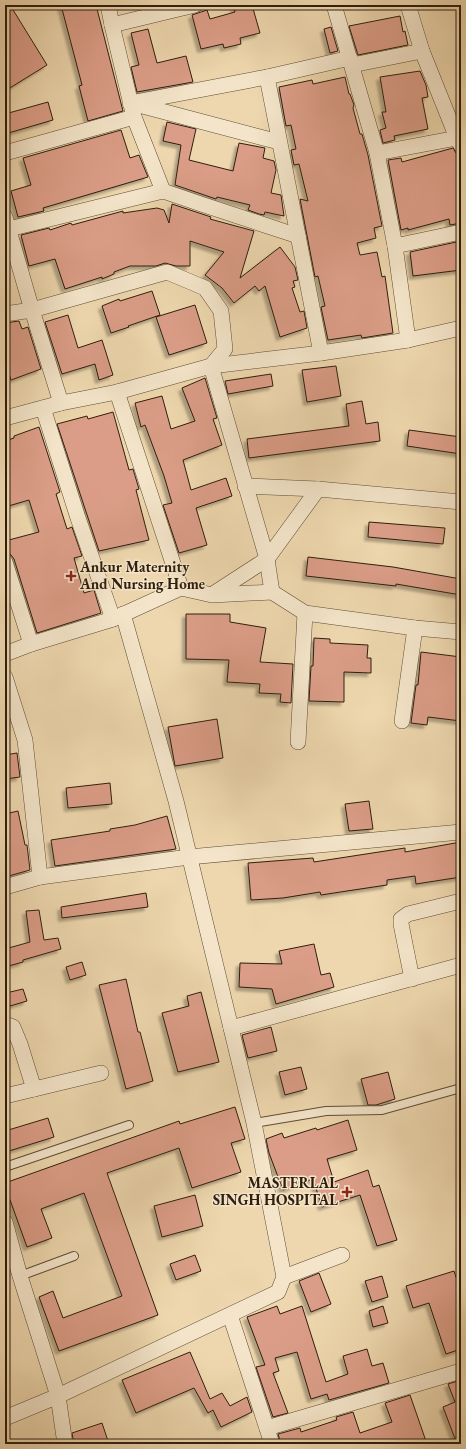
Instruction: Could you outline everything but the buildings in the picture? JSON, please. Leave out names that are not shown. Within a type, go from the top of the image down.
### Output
[{"type":"street","points":[[108,5],[132,110],[164,191]]},
{"type":"street","points":[[112,25],[195,5]]},
{"type":"street","points":[[334,5],[377,154],[394,246],[408,340]]},
{"type":"street","points":[[377,154],[459,141],[422,51],[408,5]]},
{"type":"street","points":[[5,153],[132,110],[267,77],[351,61],[422,51]]},
{"type":"street","points":[[267,77],[321,353]]},
{"type":"street","points":[[132,110],[279,142]]},
{"type":"street","points":[[61,403],[7,223],[164,191],[298,236]]},
{"type":"street","points":[[394,246],[461,232]]},
{"type":"street","points":[[5,314],[32,310],[167,272],[205,288],[221,311],[225,349],[211,366]]},
{"type":"street","points":[[5,418],[61,403],[118,392],[211,366],[321,353],[408,340],[461,328]]},
{"type":"street","points":[[211,366],[267,559],[272,592]]},
{"type":"street","points":[[118,392],[181,588]]},
{"type":"street","points":[[5,1418],[58,1396],[278,1292],[284,1277],[254,1123],[176,801],[118,616],[78,518],[43,408]]},
{"type":"street","points":[[245,486],[318,489],[461,502]]},
{"type":"street","points":[[212,595],[267,559],[318,489]]},
{"type":"street","points":[[5,562],[31,644]]},
{"type":"street","points":[[5,654],[118,616],[181,588],[212,595],[272,592],[306,613],[415,628],[461,632]]},
{"type":"street","points":[[298,742],[306,613]]},
{"type":"street","points":[[402,721],[415,628]]},
{"type":"street","points":[[5,677],[25,740],[40,877]]},
{"type":"street","points":[[5,887],[40,877],[189,857],[461,832]]},
{"type":"street","points":[[412,979],[401,919],[408,914],[461,901]]},
{"type":"street","points":[[231,1028],[461,965]]},
{"type":"street","points":[[5,1024],[13,1027],[34,1089]]},
{"type":"street","points":[[5,1096],[101,1073]]},
{"type":"street","points":[[5,1222],[20,1276],[58,1396],[66,1444]]},
{"type":"street","points":[[284,1277],[342,1255]]},
{"type":"street","points":[[230,1315],[272,1444]]},
{"type":"street","points":[[267,1428],[461,1371]]},
{"type":"lane","points":[[254,1123],[326,1111],[382,1110],[461,1088]]},
{"type":"lane","points":[[5,1168],[129,1125]]},
{"type":"lane","points":[[20,1276],[74,1256]]},
{"type":"place","name":"Ankur Maternity And Nursing Home","points":[[71,576]]},
{"type":"place","name":"MASTERLAL SINGH HOSPITAL","points":[[347,1192]]}]
